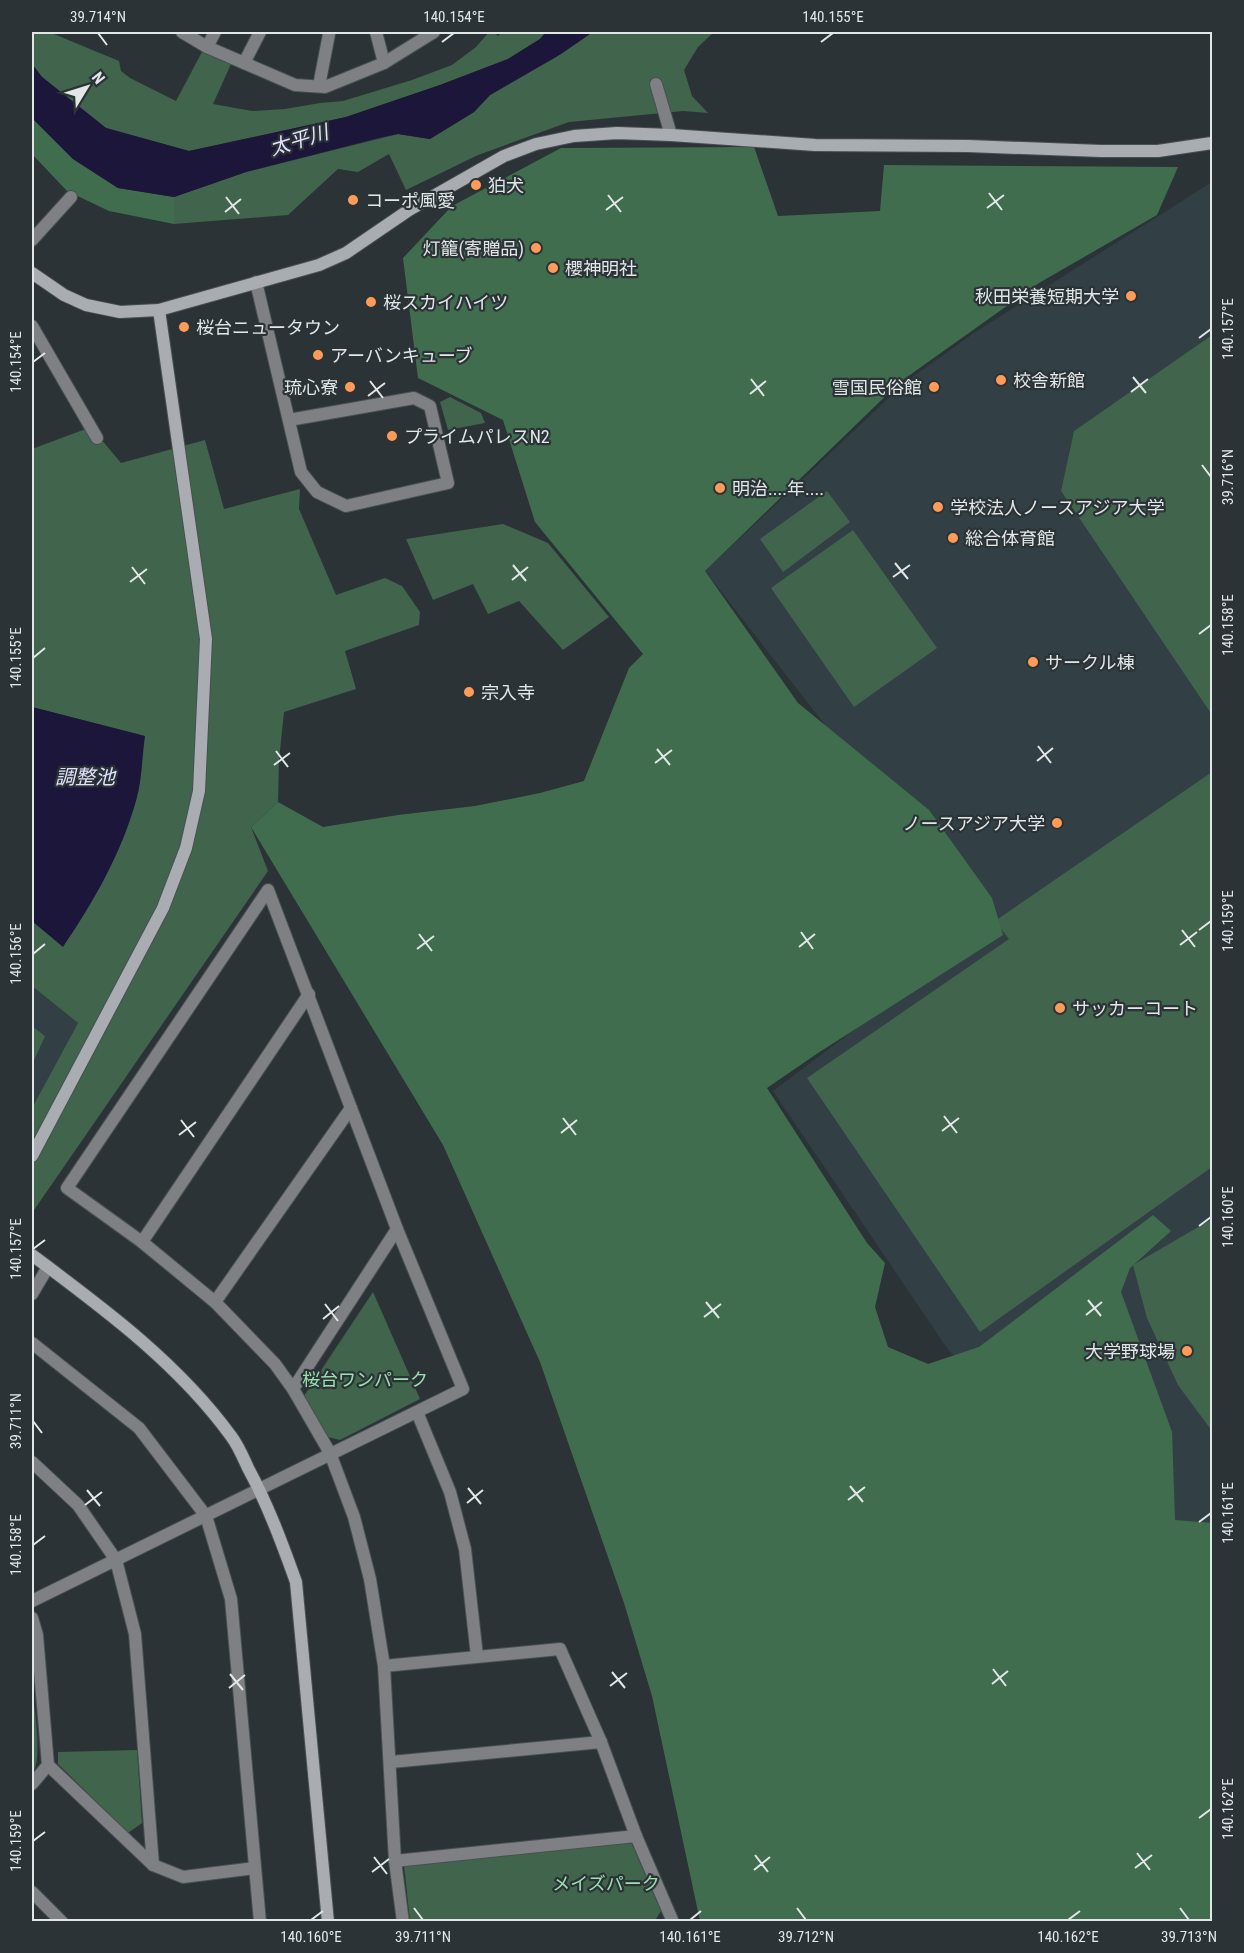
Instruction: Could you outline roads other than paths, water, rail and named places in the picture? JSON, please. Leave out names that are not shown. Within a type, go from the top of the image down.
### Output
[{"type":"street","points":[[182,32],[207,47],[295,85],[325,87],[384,63],[434,32]]},
{"type":"street","points":[[207,47],[215,32]]},
{"type":"street","points":[[244,63],[260,32]]},
{"type":"street","points":[[376,32],[384,63]]},
{"type":"street","points":[[319,86],[329,34]]},
{"type":"street","points":[[657,84],[671,135]]},
{"type":"street","points":[[32,273],[64,295],[86,305],[120,312],[159,310],[319,265],[346,253],[409,210],[504,156],[536,144],[574,136],[617,133],[815,145],[968,146],[1101,151],[1158,151],[1212,143]]},
{"type":"street","points":[[32,240],[71,197]]},
{"type":"street","points":[[256,282],[301,472],[317,492],[346,506],[448,483],[430,406],[414,398],[289,420]]},
{"type":"street","points":[[32,1156],[163,908],[186,848],[199,791],[206,639],[159,310]]},
{"type":"street","points":[[32,326],[98,438]]},
{"type":"street","points":[[32,1601],[330,1453],[463,1389],[397,1229],[309,994],[267,890],[67,1188],[142,1242],[215,1302],[275,1364],[293,1389],[330,1453],[354,1517],[370,1579],[384,1666],[395,1861],[403,1922]]},
{"type":"street","points":[[142,1242],[309,994]]},
{"type":"street","points":[[215,1302],[351,1108]]},
{"type":"street","points":[[293,1389],[397,1229]]},
{"type":"street","points":[[32,1255],[87,1296],[141,1341],[195,1393],[232,1437],[259,1489],[296,1582],[328,1922]]},
{"type":"street","points":[[32,1294],[48,1267]]},
{"type":"street","points":[[32,1343],[139,1428],[206,1516],[231,1599],[261,1922]]},
{"type":"street","points":[[417,1412],[450,1492],[465,1549],[477,1656]]},
{"type":"street","points":[[32,1462],[78,1505],[116,1560],[135,1634],[153,1864]]},
{"type":"street","points":[[32,1618],[37,1635],[48,1765],[153,1864],[183,1878],[255,1868]]},
{"type":"street","points":[[384,1666],[560,1650],[601,1742],[636,1836],[673,1922]]},
{"type":"street","points":[[391,1762],[601,1742]]},
{"type":"street","points":[[32,1784],[48,1765]]},
{"type":"street","points":[[395,1861],[636,1836]]},
{"type":"street","points":[[32,1892],[62,1922]]},
{"type":"water","name":"太平川","points":[[546,32],[593,32],[561,54],[490,95],[474,112],[430,139],[398,134],[378,138],[246,172],[174,197],[118,188],[73,159],[32,118],[32,64],[42,77],[106,128],[189,151],[346,117],[508,59],[540,39]]},
{"type":"water","name":"調整池","points":[[32,707],[145,736],[138,793],[123,840],[96,895],[63,947],[32,921]]},
{"type":"place","name":"狛犬","points":[[476,185]]},
{"type":"place","name":"コーポ風愛","points":[[353,200]]},
{"type":"place","name":"灯籠(寄贈品)","points":[[536,248]]},
{"type":"place","name":"櫻神明社","points":[[553,268]]},
{"type":"place","name":"秋田栄養短期大学","points":[[1131,296]]},
{"type":"place","name":"桜スカイハイツ","points":[[371,302]]},
{"type":"place","name":"桜台ニュータウン","points":[[184,327]]},
{"type":"place","name":"アーバンキューブ","points":[[318,355]]},
{"type":"place","name":"校舎新館","points":[[1001,380]]},
{"type":"place","name":"琉心寮","points":[[350,387]]},
{"type":"place","name":"雪国民俗館","points":[[934,387]]},
{"type":"place","name":"プライムパレスN2","points":[[392,436]]},
{"type":"place","name":"明治....年....","points":[[720,488]]},
{"type":"place","name":"学校法人ノースアジア大学","points":[[938,507]]},
{"type":"place","name":"総合体育館","points":[[953,538]]},
{"type":"place","name":"サークル棟","points":[[1033,662]]},
{"type":"place","name":"宗入寺","points":[[469,692]]},
{"type":"place","name":"ノースアジア大学","points":[[1057,823]]},
{"type":"place","name":"サッカーコート","points":[[1060,1008]]},
{"type":"place","name":"大学野球場","points":[[1187,1351]]},
{"type":"park label","name":"桜台ワンパーク","points":[[365,1379]]},
{"type":"park label","name":"メイズパーク","points":[[606,1883]]}]
